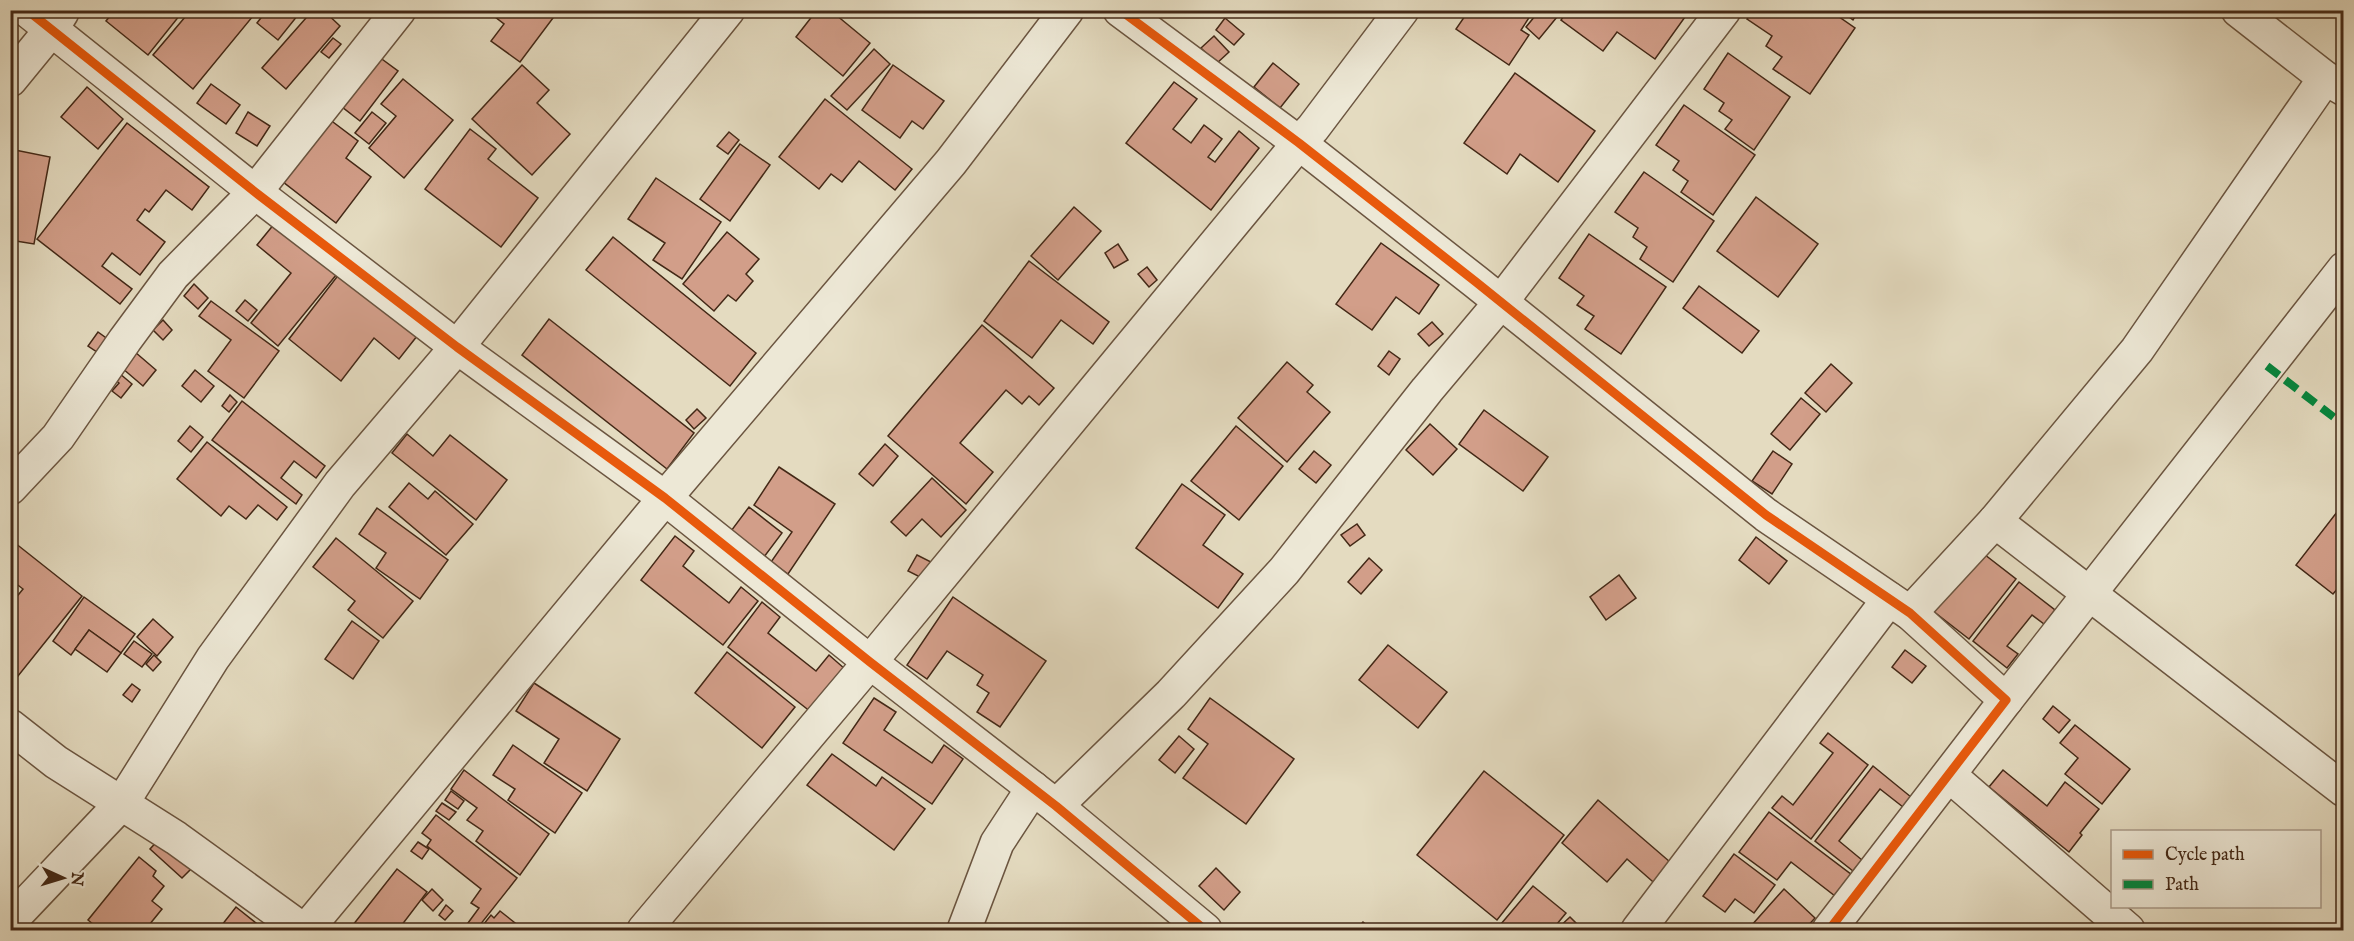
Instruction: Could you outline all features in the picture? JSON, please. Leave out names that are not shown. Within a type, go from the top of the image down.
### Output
[{"type":"street","points":[[10,488],[58,437],[173,275],[255,192],[399,10]]},
{"type":"street","points":[[10,921],[122,802],[213,658],[340,484],[457,347],[728,10]]},
{"type":"street","points":[[10,726],[56,762],[176,838],[305,930],[665,498],[951,162],[1067,10]]},
{"type":"street","points":[[1120,10],[1299,143],[1766,515],[1900,606],[2006,700]]},
{"type":"street","points":[[644,930],[870,662],[1313,128],[1402,10]]},
{"type":"street","points":[[963,930],[997,843],[1044,797],[1171,694],[1284,570],[1427,390],[1501,302],[1724,10]]},
{"type":"street","points":[[1638,930],[1900,606],[1995,521],[2137,350],[2334,84],[2238,10]]},
{"type":"street","points":[[10,80],[47,17],[255,192],[457,347],[665,498],[1044,797],[1205,930]]},
{"type":"street","points":[[1829,930],[2343,269]]},
{"type":"street","points":[[1995,521],[2343,790]]},
{"type":"street","points":[[1949,775],[2128,930]]},
{"type":"building","points":[[115,10],[184,10],[148,55],[106,21]]},
{"type":"building","points":[[191,10],[258,10],[193,89],[153,55]]},
{"type":"building","points":[[267,10],[302,10],[278,40],[257,23]]},
{"type":"building","points":[[313,10],[323,10],[340,26],[286,89],[262,68]]},
{"type":"building","points":[[486,10],[559,10],[520,62],[491,41],[504,24]]},
{"type":"building","points":[[817,10],[830,10],[870,43],[843,76],[796,37]]},
{"type":"building","points":[[1456,10],[1534,10],[1521,30],[1529,35],[1509,65],[1456,29],[1465,16]]},
{"type":"building","points":[[1540,10],[1550,10],[1557,17],[1539,39],[1526,27]]},
{"type":"building","points":[[1568,10],[1690,10],[1655,59],[1617,32],[1603,51],[1561,20]]},
{"type":"building","points":[[1753,10],[1829,10],[1855,28],[1810,94],[1773,69],[1782,57],[1766,46],[1772,36],[1747,19]]},
{"type":"building","points":[[1840,10],[1859,10],[1853,20]]},
{"type":"building","points":[[1225,18],[1244,34],[1234,45],[1216,30]]},
{"type":"building","points":[[1214,36],[1229,52],[1216,64],[1201,48]]},
{"type":"building","points":[[333,38],[341,44],[329,58],[321,52]]},
{"type":"building","points":[[874,49],[890,64],[847,110],[831,96]]},
{"type":"building","points":[[1728,53],[1790,97],[1754,150],[1725,129],[1732,120],[1719,111],[1724,103],[1704,89]]},
{"type":"building","points":[[375,54],[398,71],[360,121],[337,103]]},
{"type":"building","points":[[1273,63],[1299,84],[1280,108],[1254,87]]},
{"type":"building","points":[[522,65],[549,90],[537,103],[570,134],[532,175],[472,119]]},
{"type":"building","points":[[893,65],[944,101],[923,129],[912,121],[900,138],[862,110]]},
{"type":"building","points":[[1515,73],[1595,131],[1558,182],[1520,154],[1507,174],[1464,143]]},
{"type":"building","points":[[403,79],[453,120],[404,178],[369,148],[396,116],[381,104]]},
{"type":"building","points":[[1174,82],[1197,99],[1173,129],[1191,143],[1204,125],[1222,139],[1208,157],[1215,162],[1239,131],[1259,148],[1211,210],[1126,143]]},
{"type":"building","points":[[211,84],[240,105],[226,124],[197,103]]},
{"type":"building","points":[[87,87],[123,119],[98,149],[61,117]]},
{"type":"building","points":[[825,99],[912,169],[895,190],[859,161],[842,182],[831,174],[819,189],[779,157]]},
{"type":"building","points":[[1684,105],[1755,155],[1713,215],[1681,192],[1688,181],[1673,170],[1679,161],[1656,145]]},
{"type":"building","points":[[248,112],[270,126],[257,146],[236,133]]},
{"type":"building","points":[[372,112],[386,123],[369,144],[355,133]]},
{"type":"building","points":[[325,116],[358,141],[346,158],[371,177],[336,223],[278,178]]},
{"type":"building","points":[[127,123],[209,187],[192,210],[166,190],[149,212],[145,209],[137,220],[165,242],[140,275],[112,253],[102,266],[132,289],[120,304],[37,239]]},
{"type":"building","points":[[470,129],[496,149],[488,159],[538,198],[501,247],[425,189]]},
{"type":"building","points":[[729,132],[739,140],[728,154],[717,146]]},
{"type":"building","points":[[740,144],[770,165],[730,221],[700,199]]},
{"type":"building","points":[[10,149],[50,157],[34,244],[10,240]]},
{"type":"building","points":[[1644,172],[1714,221],[1673,282],[1640,259],[1647,247],[1633,237],[1638,228],[1615,212]]},
{"type":"building","points":[[656,178],[721,222],[682,279],[653,260],[665,243],[628,219]]},
{"type":"building","points":[[1756,197],[1818,244],[1778,297],[1717,251]]},
{"type":"building","points":[[1074,207],[1101,231],[1058,280],[1031,256]]},
{"type":"building","points":[[279,218],[341,269],[278,346],[251,323],[291,273],[257,245]]},
{"type":"building","points":[[727,232],[759,259],[746,274],[753,281],[736,301],[728,295],[714,311],[683,284]]},
{"type":"building","points":[[1589,234],[1666,287],[1621,354],[1585,329],[1594,316],[1577,305],[1584,296],[1559,278]]},
{"type":"building","points":[[613,237],[756,353],[730,386],[586,270]]},
{"type":"building","points":[[1381,243],[1439,285],[1419,314],[1396,297],[1372,330],[1336,304]]},
{"type":"building","points":[[1118,244],[1128,260],[1114,268],[1105,253]]},
{"type":"building","points":[[1029,261],[1109,322],[1093,344],[1061,320],[1032,358],[984,321]]},
{"type":"building","points":[[1147,267],[1157,280],[1149,287],[1138,274]]},
{"type":"building","points":[[343,269],[421,331],[399,359],[374,338],[341,381],[289,339]]},
{"type":"building","points":[[194,284],[208,298],[198,309],[184,296]]},
{"type":"building","points":[[1699,286],[1759,331],[1742,353],[1683,308]]},
{"type":"building","points":[[245,300],[257,310],[248,321],[236,311]]},
{"type":"building","points":[[211,301],[279,351],[244,398],[208,371],[231,340],[199,316]]},
{"type":"building","points":[[549,319],[694,433],[667,469],[522,355]]},
{"type":"building","points":[[163,320],[172,330],[163,340],[153,330]]},
{"type":"building","points":[[1432,322],[1443,334],[1429,346],[1418,334]]},
{"type":"building","points":[[982,325],[1054,388],[1039,405],[1029,396],[1022,404],[1006,390],[960,443],[993,472],[966,504],[888,436]]},
{"type":"building","points":[[98,332],[109,340],[100,354],[88,346]]},
{"type":"building","points":[[1389,351],[1400,359],[1389,375],[1378,366]]},
{"type":"building","points":[[135,352],[156,370],[143,386],[122,368]]},
{"type":"building","points":[[1287,362],[1313,385],[1307,392],[1330,412],[1287,462],[1238,418]]},
{"type":"building","points":[[1831,364],[1852,383],[1826,412],[1805,393]]},
{"type":"building","points":[[195,370],[214,386],[201,402],[182,386]]},
{"type":"building","points":[[119,373],[132,384],[121,398],[112,391],[119,383],[114,379]]},
{"type":"building","points":[[230,395],[237,402],[229,412],[222,406]]},
{"type":"building","points":[[1801,398],[1820,414],[1790,450],[1771,434]]},
{"type":"building","points":[[242,401],[325,466],[316,478],[294,461],[281,478],[302,495],[296,504],[212,440]]},
{"type":"building","points":[[697,409],[706,418],[694,429],[686,420]]},
{"type":"building","points":[[1484,410],[1548,457],[1523,491],[1459,444]]},
{"type":"building","points":[[1430,424],[1457,449],[1433,475],[1406,450]]},
{"type":"building","points":[[190,426],[203,437],[191,452],[178,441]]},
{"type":"building","points":[[1236,426],[1283,466],[1239,520],[1191,481]]},
{"type":"building","points":[[407,434],[433,456],[450,435],[507,480],[476,520],[392,453]]},
{"type":"building","points":[[207,442],[287,507],[277,520],[258,505],[246,519],[229,506],[221,516],[177,479]]},
{"type":"building","points":[[885,444],[898,456],[873,486],[859,474]]},
{"type":"building","points":[[1314,451],[1331,465],[1316,483],[1299,469]]},
{"type":"building","points":[[1773,451],[1792,464],[1772,494],[1752,481]]},
{"type":"building","points":[[779,467],[835,504],[788,574],[771,562],[792,532],[754,505]]},
{"type":"building","points":[[932,478],[966,510],[941,537],[922,519],[906,536],[891,522]]},
{"type":"building","points":[[409,483],[428,499],[435,491],[473,524],[446,555],[389,507]]},
{"type":"building","points":[[1182,484],[1225,515],[1203,545],[1243,574],[1218,608],[1136,548]]},
{"type":"building","points":[[2344,503],[2344,581],[2333,594],[2296,565]]},
{"type":"building","points":[[749,507],[782,533],[764,557],[731,531]]},
{"type":"building","points":[[377,508],[448,560],[420,599],[376,568],[386,553],[359,534]]},
{"type":"building","points":[[1357,524],[1365,535],[1350,546],[1341,535]]},
{"type":"building","points":[[675,536],[694,551],[683,566],[729,603],[741,587],[758,601],[723,645],[641,580]]},
{"type":"building","points":[[1756,537],[1787,561],[1769,584],[1739,560]]},
{"type":"building","points":[[336,538],[413,601],[383,638],[348,610],[355,601],[313,567]]},
{"type":"building","points":[[10,539],[82,596],[14,681],[10,678],[10,605],[23,589],[10,579]]},
{"type":"building","points":[[1980,551],[2016,579],[1969,639],[1933,611]]},
{"type":"building","points":[[917,555],[931,562],[922,578],[908,571]]},
{"type":"building","points":[[1369,558],[1382,570],[1361,594],[1348,582]]},
{"type":"building","points":[[1619,575],[1636,598],[1606,620],[1590,597]]},
{"type":"building","points":[[2019,582],[2055,610],[2044,624],[2032,615],[2007,646],[2018,654],[2007,668],[1973,641]]},
{"type":"building","points":[[84,597],[135,634],[121,653],[89,630],[71,655],[53,641]]},
{"type":"building","points":[[953,597],[1046,661],[1000,727],[977,712],[989,693],[977,685],[983,675],[947,651],[927,679],[907,665]]},
{"type":"building","points":[[762,602],[780,617],[768,633],[816,671],[829,655],[845,669],[811,712],[728,647]]},
{"type":"building","points":[[153,619],[173,637],[157,656],[137,637]]},
{"type":"building","points":[[352,621],[379,641],[353,679],[325,659]]},
{"type":"building","points":[[89,630],[121,653],[107,672],[75,649]]},
{"type":"building","points":[[134,641],[152,654],[142,667],[124,654]]},
{"type":"building","points":[[1388,645],[1447,692],[1418,728],[1359,680]]},
{"type":"building","points":[[1905,650],[1926,666],[1912,683],[1892,667]]},
{"type":"building","points":[[727,652],[795,707],[762,748],[695,693]]},
{"type":"building","points":[[154,655],[161,662],[153,671],[146,664]]},
{"type":"building","points":[[534,683],[620,739],[587,791],[544,763],[559,739],[516,711]]},
{"type":"building","points":[[132,684],[140,690],[132,702],[123,695]]},
{"type":"building","points":[[874,698],[896,712],[884,730],[932,763],[944,745],[963,759],[932,804],[843,743]]},
{"type":"building","points":[[1210,698],[1294,759],[1246,824],[1183,778],[1208,744],[1188,729]]},
{"type":"building","points":[[2053,706],[2070,720],[2059,733],[2043,719]]},
{"type":"building","points":[[2075,725],[2130,769],[2102,804],[2065,774],[2078,758],[2060,743]]},
{"type":"building","points":[[1828,733],[1868,765],[1811,839],[1772,808],[1782,796],[1793,805],[1833,753],[1820,743]]},
{"type":"building","points":[[1179,736],[1194,749],[1175,773],[1159,760]]},
{"type":"building","points":[[513,745],[582,793],[555,833],[508,800],[515,789],[493,775]]},
{"type":"building","points":[[832,754],[876,786],[882,777],[925,809],[894,850],[807,785]]},
{"type":"building","points":[[1873,766],[1911,797],[1903,807],[1880,789],[1839,841],[1862,860],[1853,871],[1815,841]]},
{"type":"building","points":[[464,770],[549,834],[520,875],[476,841],[483,831],[467,820],[477,808],[451,789]]},
{"type":"building","points":[[2003,770],[2047,806],[2065,782],[2099,809],[2080,833],[2082,835],[2069,852],[1989,787]]},
{"type":"building","points":[[1484,771],[1564,835],[1497,920],[1417,855]]},
{"type":"building","points":[[451,791],[464,801],[458,809],[445,800]]},
{"type":"building","points":[[1598,800],[1677,868],[1660,888],[1627,859],[1607,882],[1562,843]]},
{"type":"building","points":[[442,803],[456,812],[449,820],[436,811]]},
{"type":"building","points":[[1769,812],[1852,875],[1835,896],[1791,862],[1777,880],[1739,852]]},
{"type":"building","points":[[436,815],[517,878],[476,930],[468,923],[479,908],[471,903],[481,889],[427,846],[431,840],[422,833]]},
{"type":"building","points":[[163,835],[195,865],[182,878],[150,849]]},
{"type":"building","points":[[418,842],[429,849],[422,859],[411,851]]},
{"type":"building","points":[[1734,854],[1775,885],[1754,913],[1735,899],[1725,912],[1703,896]]},
{"type":"building","points":[[139,857],[156,871],[153,876],[164,886],[152,901],[162,909],[145,930],[100,930],[88,920]]},
{"type":"building","points":[[1216,868],[1240,892],[1224,910],[1199,886]]},
{"type":"building","points":[[397,869],[427,892],[398,930],[349,930]]},
{"type":"building","points":[[1533,886],[1566,913],[1552,930],[1508,930],[1501,924]]},
{"type":"building","points":[[432,889],[443,900],[433,911],[422,900]]},
{"type":"building","points":[[1784,889],[1815,918],[1804,930],[1796,928],[1794,930],[1756,930],[1751,926]]},
{"type":"building","points":[[446,905],[453,911],[445,920],[439,915]]},
{"type":"building","points":[[236,907],[261,927],[259,930],[218,930]]},
{"type":"building","points":[[500,911],[524,930],[479,930],[491,915],[494,918]]},
{"type":"building","points":[[1570,917],[1580,927],[1576,930],[1557,929]]},
{"type":"building","points":[[1363,922],[1373,930],[1356,930]]},
{"type":"marked path","points":[[2267,366],[2344,425]]},
{"type":"cycle path","points":[[27,10],[255,192],[457,347],[665,498],[870,662],[1056,806],[1205,930]]},
{"type":"cycle path","points":[[1120,10],[1299,143],[1766,515],[1910,613],[2006,700],[1829,930]]}]
